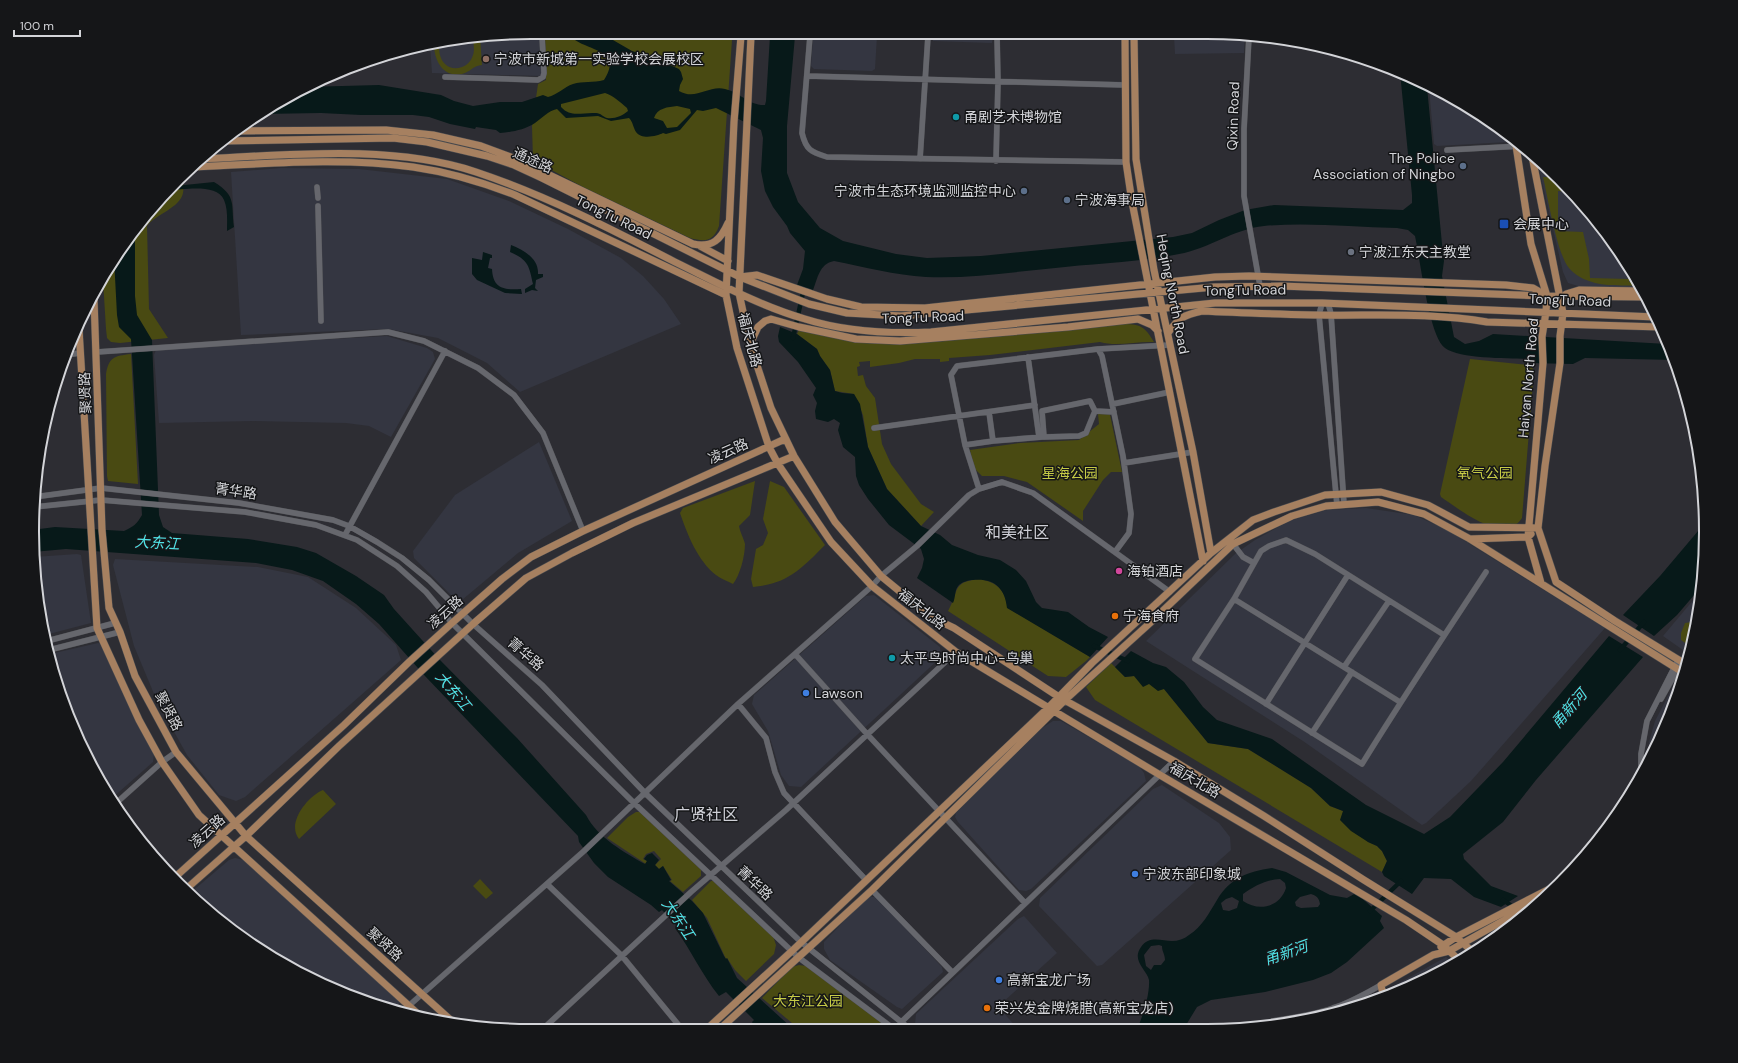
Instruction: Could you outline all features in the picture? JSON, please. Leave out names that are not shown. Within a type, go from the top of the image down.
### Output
[{"type":"main road","name":"福庆北路","points":[[741,39],[734,122],[726,295],[737,348],[769,447],[778,464],[831,542],[872,586],[956,652],[1160,775],[1358,890],[1443,945],[1455,957]]},
{"type":"main road","name":"福庆北路","points":[[751,39],[739,293],[750,344],[770,408],[794,456],[835,522],[880,576],[931,617],[954,628],[1062,698],[1174,761],[1456,937],[1469,948]]},
{"type":"main road","name":"Heqing North Road","points":[[1125,39],[1126,162],[1145,273],[1162,345],[1181,454],[1203,561]]},
{"type":"main road","name":"Heqing North Road","points":[[1134,39],[1136,159],[1154,270],[1160,292],[1193,452],[1212,553]]},
{"type":"main road","points":[[246,131],[386,130],[434,135],[481,146],[516,159],[698,245],[728,261]]},
{"type":"main road","name":"通途路","points":[[234,140],[393,138],[427,142],[462,149],[514,165],[727,269],[740,277],[809,304]]},
{"type":"main road","name":"Haiyan North Road","points":[[1518,151],[1531,244],[1547,296],[1545,323],[1542,336],[1543,363],[1528,537]]},
{"type":"main road","name":"TongTu Road","points":[[210,159],[344,154],[376,155],[423,160],[474,171],[601,224],[726,287],[780,311],[807,320],[862,331],[903,334],[1215,303],[1325,303],[1649,317]]},
{"type":"main road","points":[[201,167],[352,162],[412,167],[449,174],[493,186],[515,195],[726,295]]},
{"type":"main road","name":"Haiyan North Road","points":[[1533,163],[1553,265],[1561,296],[1563,313],[1560,336],[1560,363],[1545,466],[1538,528]]},
{"type":"main road","points":[[698,245],[711,244],[717,240],[723,234],[730,219]]},
{"type":"main road","points":[[740,277],[758,275],[791,288],[861,307],[925,308],[1215,277],[1259,276],[1447,283],[1533,288],[1547,296]]},
{"type":"main road","name":"TongTu Road","points":[[809,304],[847,313],[901,316],[1214,287],[1260,286],[1547,296],[1639,297]]},
{"type":"main road","points":[[1561,296],[1579,290],[1636,291]]},
{"type":"main road","name":"聚贤路","points":[[94,306],[102,530],[109,608],[120,632],[135,676],[176,752],[234,824],[447,1017]]},
{"type":"main road","points":[[1168,333],[1173,325],[1183,316],[1202,312],[1424,316],[1464,318],[1487,322],[1654,327]]},
{"type":"main road","points":[[750,344],[758,327],[765,321],[771,319],[780,320],[799,327],[856,339],[900,341],[1068,327],[1138,319],[1152,325],[1158,331]]},
{"type":"main road","name":"聚贤路","points":[[79,336],[97,628],[139,720],[162,762],[199,815],[405,1007]]},
{"type":"main road","name":"凌云路","points":[[178,875],[344,725],[452,622],[502,579],[531,557],[583,531],[785,439]]},
{"type":"main road","name":"凌云路","points":[[189,886],[246,836],[339,746],[473,624],[526,578],[572,553],[633,523],[778,464],[794,456]]},
{"type":"main road","points":[[725,1024],[872,890],[1052,709],[1098,658],[1203,561],[1253,520],[1325,495],[1381,492],[1428,505],[1469,527],[1530,526],[1538,528]]},
{"type":"main road","points":[[1062,698],[1110,659],[1233,544],[1263,528],[1292,516],[1326,506],[1378,502],[1424,514],[1470,539],[1679,670]]},
{"type":"main road","points":[[1470,539],[1528,537],[1538,528]]},
{"type":"main road","points":[[1538,528],[1556,582],[1681,662]]},
{"type":"main road","points":[[1528,537],[1541,583]]},
{"type":"main road","points":[[712,1024],[793,950],[938,811],[1052,709]]},
{"type":"main road","points":[[1383,991],[1381,985],[1433,955],[1443,945],[1506,910],[1541,893]]},
{"type":"main road","points":[[1433,955],[1449,951],[1518,912]]},
{"type":"street","points":[[445,77],[538,80],[543,77],[544,73],[542,39]]},
{"type":"street","points":[[810,39],[802,133],[805,144],[814,153],[827,157],[1126,162]]},
{"type":"street","points":[[920,159],[928,39]]},
{"type":"street","points":[[996,161],[998,82],[997,39]]},
{"type":"street","name":"Qixin Road","points":[[1249,41],[1244,129],[1244,196],[1260,286]]},
{"type":"street","points":[[807,76],[1125,85]]},
{"type":"street","points":[[1447,150],[1510,145]]},
{"type":"street","points":[[317,188],[318,198]]},
{"type":"street","points":[[318,206],[321,321]]},
{"type":"street","points":[[1325,303],[1331,314],[1340,505]]},
{"type":"street","points":[[1325,303],[1319,315],[1340,494]]},
{"type":"street","points":[[97,352],[388,332],[424,341],[478,368],[514,395],[543,433],[583,531]]},
{"type":"street","points":[[979,489],[965,445],[951,375],[957,366],[1098,349],[1170,345]]},
{"type":"street","points":[[1098,349],[1102,356],[1114,412],[1124,463],[1131,514],[1129,533],[1115,552]]},
{"type":"street","points":[[345,535],[445,351]]},
{"type":"street","points":[[72,355],[80,354]]},
{"type":"street","points":[[1028,357],[1035,405],[1042,437]]},
{"type":"street","points":[[1112,404],[1170,392]]},
{"type":"street","points":[[965,445],[1042,437],[1079,436],[1086,433],[1095,411],[1090,401],[1042,410],[1042,437]]},
{"type":"street","points":[[874,428],[1035,405]]},
{"type":"street","points":[[1095,411],[1114,412]]},
{"type":"street","points":[[989,412],[993,441]]},
{"type":"street","points":[[1124,463],[1193,452]]},
{"type":"street","points":[[406,1008],[584,852],[738,704],[872,586],[880,576],[917,546],[959,503],[979,489],[1002,482],[1033,493],[1170,592]]},
{"type":"street","name":"菁华路","points":[[40,496],[101,488],[245,504],[308,515],[349,526],[402,558],[429,580],[473,624],[542,685],[646,794],[801,942],[904,1024]]},
{"type":"street","points":[[40,506],[101,500],[245,512],[316,525],[357,540],[398,566],[426,592],[452,622],[634,803],[793,950],[798,957],[889,1024]]},
{"type":"street","points":[[1444,635],[1315,554],[1286,540],[1269,546],[1261,551],[1234,599],[1195,659],[1362,764],[1400,702],[1486,572]]},
{"type":"street","points":[[1233,544],[1243,557],[1254,563]]},
{"type":"street","points":[[1266,704],[1348,575]]},
{"type":"street","points":[[1234,599],[1400,702]]},
{"type":"street","points":[[1344,667],[1389,601]]},
{"type":"street","points":[[51,640],[115,623]]},
{"type":"street","points":[[53,649],[120,632]]},
{"type":"street","points":[[548,1024],[691,892],[793,804],[956,652]]},
{"type":"street","points":[[795,654],[938,811],[1025,903]]},
{"type":"street","points":[[1644,757],[1644,750],[1651,722],[1660,700],[1679,671]]},
{"type":"street","points":[[1641,763],[1641,754],[1647,721],[1679,671]]},
{"type":"street","points":[[1312,733],[1352,672]]},
{"type":"street","points":[[738,704],[766,738],[779,783],[784,793],[866,880]]},
{"type":"street","points":[[119,800],[162,762],[176,752]]},
{"type":"street","points":[[898,1024],[1174,761]]},
{"type":"street","points":[[548,884],[622,956],[678,1024]]},
{"type":"street","points":[[872,890],[952,972]]},
{"type":"street","points":[[1339,1005],[1381,985]]},
{"type":"shaded area","name":"宁波市新城第一实验学校会展校区","points":[[541,39],[542,76],[432,73],[430,49],[467,43],[499,40]]},
{"type":"shaded area","points":[[813,39],[877,39],[875,69],[872,71],[814,69],[811,66]]},
{"type":"shaded area","points":[[933,39],[993,39],[992,43],[933,41]]},
{"type":"shaded area","points":[[1174,39],[1245,41],[1244,53],[1175,54]]},
{"type":"shaded area","points":[[1429,93],[1453,105],[1480,122],[1507,142],[1437,146],[1434,144]]},
{"type":"shaded area","points":[[281,168],[359,169],[447,179],[509,201],[568,229],[621,258],[643,276],[664,299],[681,324],[520,392],[487,363],[438,338],[388,329],[241,335],[231,172]]},
{"type":"shaded area","points":[[1539,168],[1577,207],[1597,232],[1616,258],[1634,288],[1578,286],[1568,283],[1563,272]]},
{"type":"shaded area","points":[[387,336],[427,348],[433,352],[435,359],[391,437],[369,426],[346,423],[253,421],[159,423],[154,355],[156,350]]},
{"type":"shaded area","points":[[539,442],[572,521],[518,553],[462,600],[453,597],[414,558],[413,551],[455,495]]},
{"type":"shaded area","points":[[1366,508],[1414,515],[1447,530],[1605,628],[1471,781],[1422,825],[1303,741],[1146,641],[1235,554],[1255,540],[1289,521],[1327,510]]},
{"type":"shaded area","points":[[81,555],[91,623],[50,634],[43,596],[40,557]]},
{"type":"shaded area","points":[[115,559],[258,567],[308,577],[356,608],[396,645],[401,660],[245,797],[236,801],[219,795],[187,755],[157,701],[134,646],[113,565]]},
{"type":"shaded area","points":[[874,595],[940,647],[941,657],[801,787],[789,786],[781,775],[768,731],[752,704],[754,695],[866,596]]},
{"type":"shaded area","points":[[1695,598],[1690,628],[1684,651],[1663,636]]},
{"type":"shaded area","points":[[98,643],[101,644],[126,700],[154,754],[153,762],[116,795],[105,778],[76,720],[65,690],[54,653]]},
{"type":"shaded area","points":[[1675,682],[1662,720],[1649,747],[1655,721]]},
{"type":"shaded area","points":[[1053,721],[1061,721],[1139,766],[1144,773],[1146,781],[1031,889],[1026,891],[1019,890],[955,817],[956,813],[1042,728]]},
{"type":"shaded area","name":"宁波东部印象城","points":[[1162,785],[1219,823],[1230,837],[1231,850],[1102,965],[1097,966],[1039,906],[1040,898],[1153,789]]},
{"type":"shaded area","points":[[235,858],[244,860],[400,1001],[398,1005],[343,987],[285,958],[258,941],[207,902],[194,890],[229,860]]},
{"type":"shaded area","points":[[871,897],[877,897],[942,967],[943,972],[902,1009],[830,960],[824,949],[824,942],[864,900]]},
{"type":"shaded area","points":[[1024,916],[1057,953],[1001,1004],[1001,1010],[1014,1024],[915,1024],[916,1014],[1018,919]]},
{"type":"shaded area","points":[[1446,957],[1450,960],[1395,987],[1390,988]]},
{"type":"green space","points":[[545,39],[732,40],[719,226],[714,235],[708,240],[690,238],[583,187],[533,160],[532,126],[538,84],[546,80]]},
{"type":"green space","points":[[473,42],[480,42],[482,65],[465,73],[451,74],[442,68],[438,62],[434,48],[439,47],[440,57],[443,62],[449,67],[453,68],[461,67],[469,63],[474,51]]},
{"type":"green space","points":[[1543,177],[1548,177],[1563,191],[1558,191],[1558,231],[1583,232],[1589,259],[1590,278],[1629,279],[1629,282],[1631,282],[1633,286],[1595,283],[1581,278],[1569,268],[1557,239]]},
{"type":"green space","points":[[183,183],[183,193],[177,203],[147,226],[149,309],[168,338],[120,343],[111,342],[107,338],[103,288],[105,285],[141,232]]},
{"type":"green space","points":[[1124,324],[1142,327],[1154,342],[1113,344],[1100,342],[990,355],[949,358],[949,361],[940,362],[940,359],[915,359],[870,367],[870,361],[859,362],[860,366],[857,367],[858,376],[863,375],[866,386],[875,398],[882,444],[891,464],[921,504],[934,512],[921,526],[887,489],[868,447],[863,415],[854,394],[835,391],[830,370],[817,349],[797,334],[799,330],[858,342],[934,342]]},
{"type":"green space","points":[[131,354],[138,484],[108,481],[107,476],[107,368],[113,358]]},
{"type":"green space","name":"氧气公园","points":[[1470,359],[1529,365],[1534,370],[1522,518],[1514,526],[1504,528],[1493,527],[1470,516],[1441,497],[1440,494]]},
{"type":"green space","name":"星海公园","points":[[1109,410],[1122,472],[1111,472],[1103,480],[1083,511],[1083,521],[1027,482],[1004,476],[982,476],[973,467],[970,450],[1020,443],[1079,440],[1099,424],[1098,414]]},
{"type":"green space","points":[[755,481],[750,515],[739,526],[745,544],[745,549],[740,571],[733,584],[716,575],[704,562],[694,547],[680,513],[683,508]]},
{"type":"green space","points":[[770,481],[784,487],[825,545],[794,574],[776,582],[753,587],[751,579],[756,549],[763,545],[768,533],[763,519]]},
{"type":"green space","points":[[980,579],[992,583],[1000,588],[1005,596],[1008,608],[1090,657],[1066,677],[1048,676],[948,611],[960,585],[964,582]]},
{"type":"green space","points":[[1691,622],[1686,644],[1681,640],[1681,633],[1685,623]]},
{"type":"green space","points":[[1111,663],[1125,677],[1134,676],[1164,689],[1208,743],[1248,749],[1311,788],[1330,806],[1343,811],[1368,842],[1377,846],[1382,851],[1387,861],[1382,872],[1095,700],[1086,687]]},
{"type":"green space","points":[[323,790],[336,804],[299,839],[296,833],[295,825],[300,811],[311,798]]},
{"type":"green space","points":[[636,812],[642,812],[699,865],[701,876],[683,892],[670,881],[672,880],[663,866],[659,869],[655,865],[661,859],[654,851],[646,854],[643,859],[647,861],[646,864],[607,838],[628,817]]},
{"type":"green space","points":[[480,879],[493,893],[486,899],[473,886]]},
{"type":"green space","name":"大东江公园","points":[[711,881],[716,881],[773,936],[776,945],[774,954],[746,981],[735,970],[727,958],[726,959],[707,918],[692,900]]},
{"type":"green space","name":"大东江公园","points":[[799,965],[806,966],[884,1024],[793,1024],[762,998],[792,967]]},
{"type":"water","points":[[574,39],[611,39],[632,51],[654,58],[679,69],[683,79],[679,91],[685,94],[697,94],[719,88],[735,93],[754,103],[765,105],[770,39],[795,39],[787,126],[787,173],[798,202],[820,228],[843,241],[896,254],[927,258],[981,256],[1173,237],[1192,233],[1245,210],[1274,205],[1403,210],[1412,203],[1412,195],[1401,79],[1427,92],[1444,261],[1442,276],[1454,337],[1465,344],[1479,341],[1493,334],[1662,344],[1668,360],[1585,358],[1573,364],[1530,363],[1527,359],[1473,356],[1452,352],[1445,348],[1439,341],[1434,329],[1426,296],[1415,236],[1408,230],[1397,228],[1314,225],[1264,226],[1242,231],[1200,248],[1165,257],[961,277],[914,276],[834,261],[822,268],[813,290],[797,285],[803,269],[805,251],[790,233],[787,226],[773,207],[765,191],[761,171],[763,138],[761,130],[716,108],[703,111],[697,110],[680,130],[650,137],[642,136],[636,132],[629,118],[611,121],[598,116],[566,118],[557,109],[548,113],[527,127],[500,133],[496,130],[476,127],[475,129],[450,124],[429,117],[413,115],[321,113],[271,114],[321,87],[379,85],[441,95],[454,101],[473,106],[500,102],[522,102],[543,95],[548,97],[554,95],[573,84],[604,80],[609,70],[609,62],[606,56]],"holes":[[[605,93],[617,99],[627,108],[628,111],[618,117],[610,118],[598,113],[577,114],[569,112],[561,107],[561,104]],[[677,106],[690,109],[691,113],[677,127],[667,128],[663,121],[654,118],[660,110],[667,108]]]},
{"type":"water","points":[[214,182],[221,187],[230,196],[232,201],[234,227],[227,231],[227,215],[224,200],[215,191],[207,189],[177,190],[181,185]]},
{"type":"water","name":"大东江","points":[[135,240],[135,296],[137,315],[152,340],[159,515],[163,527],[172,533],[248,539],[297,547],[316,553],[356,576],[384,595],[394,609],[440,660],[517,738],[604,837],[612,844],[645,864],[647,861],[644,859],[647,855],[652,853],[659,860],[655,865],[659,869],[663,866],[671,880],[669,881],[703,913],[724,956],[726,959],[727,958],[737,978],[788,1024],[753,1024],[752,1022],[754,1020],[726,992],[719,996],[707,980],[675,928],[677,926],[662,910],[659,912],[651,905],[608,877],[594,863],[579,842],[578,836],[425,676],[379,624],[356,604],[323,581],[292,570],[256,563],[66,549],[40,551],[39,529],[55,527],[124,531],[134,525],[142,515],[131,339],[119,327],[115,270]]},
{"type":"water","points":[[511,245],[529,255],[536,263],[538,274],[543,274],[543,277],[536,280],[535,288],[538,291],[532,290],[525,293],[525,289],[533,284],[529,268],[521,258],[510,252]]},
{"type":"water","points":[[483,252],[492,255],[488,268],[492,269],[493,276],[497,284],[500,287],[509,289],[521,289],[522,294],[505,293],[477,280],[472,274],[472,258],[482,260]]},
{"type":"water","points":[[780,327],[797,334],[817,349],[830,370],[835,391],[854,394],[860,404],[868,447],[887,489],[921,526],[940,535],[952,545],[978,555],[1000,560],[1016,570],[1026,581],[1036,602],[1042,608],[1068,612],[1089,627],[1108,637],[1090,657],[1007,608],[1004,595],[1001,590],[992,583],[980,580],[970,580],[962,583],[956,589],[953,603],[917,578],[922,568],[924,559],[921,549],[889,525],[859,485],[856,476],[855,457],[843,447],[838,430],[840,423],[834,419],[828,422],[816,419],[815,411],[817,403],[813,395],[816,388],[798,362],[779,342],[778,336]]},
{"type":"water","points":[[1699,530],[1695,594],[1677,615],[1654,636],[1623,615],[1660,576]]},
{"type":"water","points":[[1609,636],[1643,657],[1536,780],[1503,822],[1463,854],[1464,859],[1491,886],[1518,896],[1501,907],[1474,897],[1451,879],[1424,878],[1412,894],[1384,876],[1382,872],[1387,861],[1382,851],[1377,846],[1351,831],[1340,820],[1343,811],[1330,806],[1311,788],[1248,749],[1208,743],[1164,689],[1158,691],[1149,684],[1143,687],[1134,676],[1125,677],[1115,667],[1131,651],[1153,663],[1166,667],[1184,682],[1203,707],[1217,720],[1272,739],[1366,805],[1424,834],[1450,817],[1503,762]]},
{"type":"water","points":[[1272,868],[1286,872],[1330,895],[1347,898],[1356,893],[1382,916],[1380,921],[1384,928],[1347,962],[1331,973],[1313,980],[1265,992],[1211,1000],[1197,1007],[1187,1024],[1139,1024],[1146,1005],[1149,986],[1148,976],[1140,965],[1138,957],[1138,952],[1144,943],[1152,940],[1181,940],[1194,932],[1208,915],[1222,892],[1228,886],[1240,877]],"holes":[[[1280,879],[1285,883],[1286,888],[1279,900],[1274,903],[1262,907],[1243,901],[1243,894],[1252,888],[1260,884]],[[1311,894],[1319,900],[1320,904],[1318,907],[1301,908],[1296,906],[1295,902],[1300,897]],[[1232,897],[1239,901],[1237,908],[1229,911],[1223,910],[1221,903]],[[1151,946],[1162,946],[1165,960],[1161,965],[1154,965],[1151,970],[1146,966],[1144,955]]]},
{"type":"waterway","points":[[793,338],[804,288]]},
{"type":"waterway","name":"甬新河","points":[[1620,650],[1644,622]]},
{"type":"waterway","points":[[1094,646],[1128,661]]},
{"type":"waterway","name":"甬新河","points":[[1370,911],[1401,881]]},
{"type":"waterway","points":[[1503,900],[1519,911]]},
{"type":"place","name":"宁波市新城第一实验学校会展校区","points":[[486,59]]},
{"type":"place","name":"甬剧艺术博物馆","points":[[956,117]]},
{"type":"place","name":"The Police Association of Ningbo","points":[[1463,166]]},
{"type":"place","name":"宁波市生态环境监测监控中心","points":[[1024,191]]},
{"type":"place","name":"宁波海事局","points":[[1067,200]]},
{"type":"place","name":"会展中心","points":[[1504,224]]},
{"type":"place","name":"宁波江东天主教堂","points":[[1351,252]]},
{"type":"place","name":"海铂酒店","points":[[1119,571]]},
{"type":"place","name":"宁海食府","points":[[1115,616]]},
{"type":"place","name":"太平鸟时尚中心-鸟巢","points":[[892,658]]},
{"type":"place","name":"Lawson","points":[[806,693]]},
{"type":"place","name":"宁波东部印象城","points":[[1135,874]]},
{"type":"place","name":"高新宝龙广场","points":[[999,980]]},
{"type":"place","name":"荣兴发金牌烧腊(高新宝龙店)","points":[[987,1008]]},
{"type":"district","name":"和美社区","points":[[1017,532]]},
{"type":"district","name":"广贤社区","points":[[706,814]]}]
